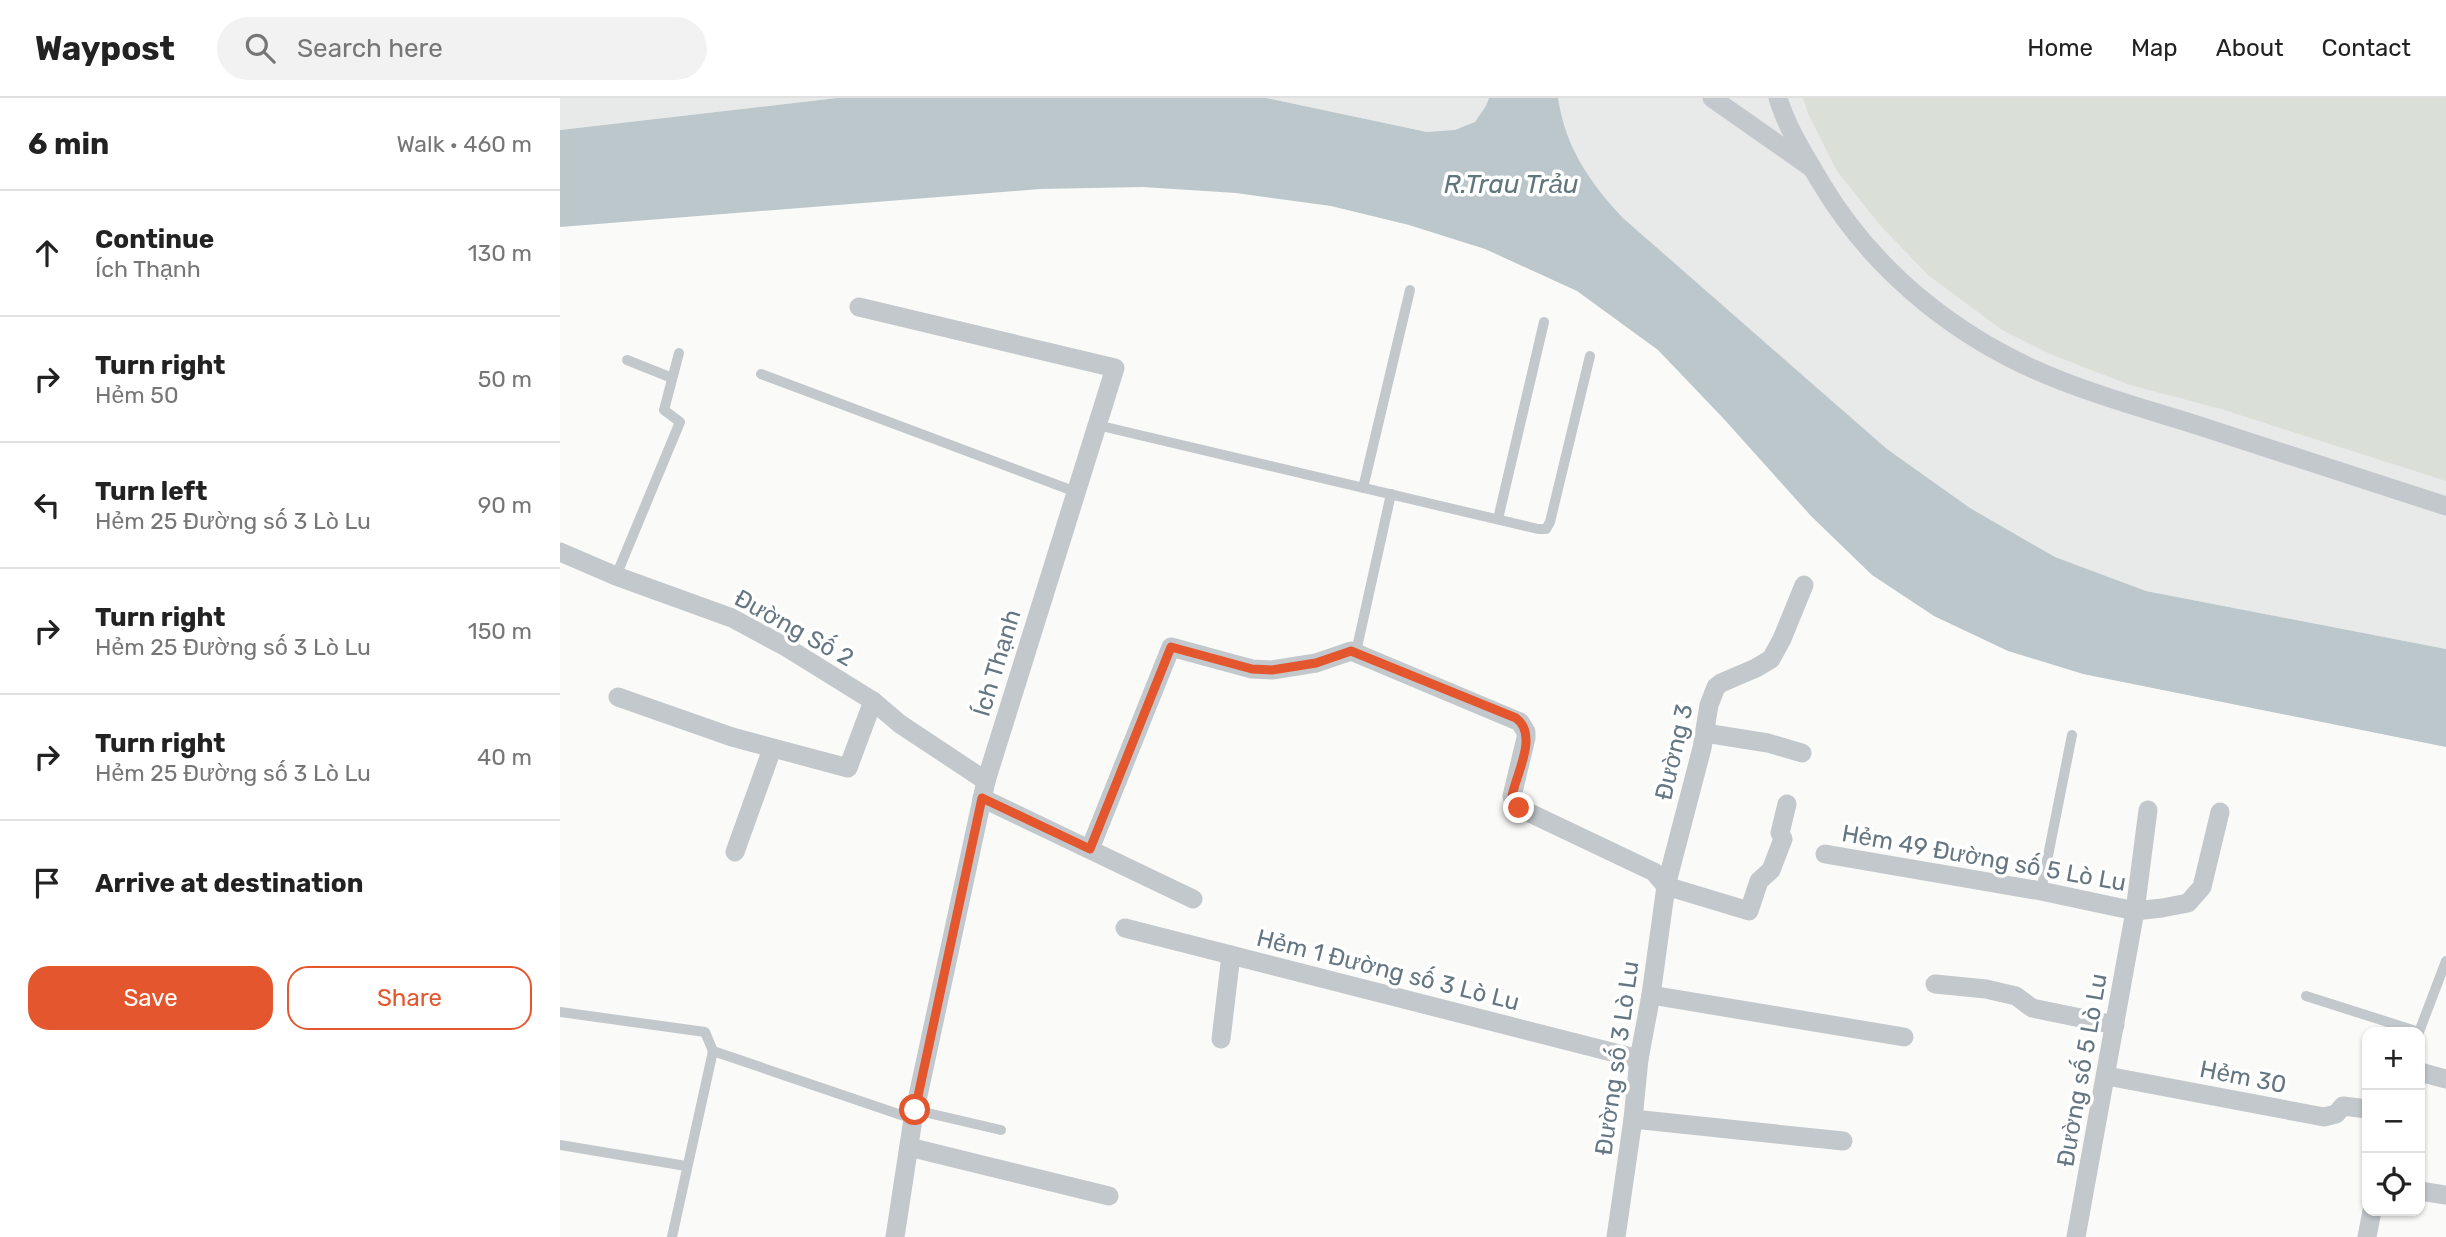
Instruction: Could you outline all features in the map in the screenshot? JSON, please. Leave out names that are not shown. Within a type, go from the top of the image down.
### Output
[{"type":"street","points":[[1712,98],[1812,169]]},
{"type":"street","points":[[1778,98],[1812,169],[1860,240],[1899,280],[1937,313],[1977,340],[2062,381],[2446,506]]},
{"type":"street","name":"Ích Thạnh","points":[[859,307],[1115,368],[984,789],[914,1114],[895,1237]]},
{"type":"street","name":"Đường Số 2","points":[[560,552],[616,576],[733,618],[786,647],[873,701],[984,789],[1090,849],[1193,899]]},
{"type":"street","name":"Đường 3","points":[[1667,886],[1705,733],[1709,705],[1716,687],[1771,659],[1804,585]]},
{"type":"street","points":[[1090,849],[1171,647],[1264,670],[1316,663],[1347,652],[1356,652],[1520,722],[1526,732],[1526,738],[1512,796],[1515,806],[1654,872],[1667,886],[1749,911],[1759,881],[1771,870],[1783,839],[1780,833],[1787,804]]},
{"type":"street","points":[[618,697],[772,749],[848,768],[873,701]]},
{"type":"street","points":[[1705,733],[1768,743],[1802,753]]},
{"type":"street","points":[[735,852],[772,749]]},
{"type":"street","name":"Đường số 5 Lò Lu","points":[[2076,1237],[2135,911],[2148,810]]},
{"type":"street","name":"Hẻm 49 Đường số 5 Lò Lu","points":[[1825,854],[2040,891],[2135,911],[2183,905],[2198,892],[2204,881],[2220,812]]},
{"type":"street","name":"Đường số 3 Lò Lu","points":[[1616,1237],[1639,1059],[1667,886]]},
{"type":"street","name":"Hẻm 1 Đường số 3 Lò Lu","points":[[1125,928],[1639,1059]]},
{"type":"street","points":[[1221,1040],[1231,955]]},
{"type":"street","points":[[1935,984],[2006,993],[2016,996],[2032,1008],[2115,1025]]},
{"type":"street","points":[[1651,995],[1904,1037]]},
{"type":"street","points":[[2425,1073],[2446,1079]]},
{"type":"street","name":"Hẻm 30","points":[[2107,1076],[2325,1116],[2336,1114],[2343,1106],[2362,1108]]},
{"type":"street","points":[[1633,1119],[1843,1141]]},
{"type":"street","points":[[909,1147],[1109,1196]]},
{"type":"street","points":[[2425,1192],[2446,1195]]},
{"type":"street","points":[[2367,1237],[2371,1216]]},
{"type":"lane","points":[[1363,488],[1410,290]]},
{"type":"lane","points":[[1498,519],[1544,323]]},
{"type":"lane","points":[[616,576],[680,422],[664,410],[679,353]]},
{"type":"lane","points":[[1097,425],[1538,529],[1549,527],[1590,356]]},
{"type":"lane","points":[[627,360],[672,378]]},
{"type":"lane","points":[[761,374],[1076,492]]},
{"type":"lane","points":[[1356,652],[1391,494]]},
{"type":"lane","points":[[2040,891],[2073,735]]},
{"type":"lane","points":[[2421,1027],[2446,961]]},
{"type":"lane","points":[[2306,996],[2403,1027]]},
{"type":"lane","points":[[560,1012],[705,1032],[713,1051],[671,1237]]},
{"type":"lane","points":[[713,1051],[914,1114],[1001,1130]]},
{"type":"lane","points":[[560,1145],[686,1166]]},
{"type":"shaded area","points":[[560,98],[837,98],[560,130]]},
{"type":"shaded area","points":[[1266,98],[2446,98],[2446,649],[2146,591],[2055,557],[1970,508],[1887,449],[1623,218],[1427,132]]},
{"type":"shaded area","points":[[1803,98],[2446,98],[2446,481],[2221,409],[2130,385],[2050,354],[2002,330],[1928,275],[1880,225],[1837,171]]},
{"type":"water","name":"R.Trau Trảu","points":[[837,98],[1266,98],[1427,132],[1455,130],[1475,122],[1489,98],[1558,98],[1566,132],[1581,163],[1623,218],[1887,449],[1970,508],[2055,557],[2146,591],[2446,649],[2446,747],[2083,674],[2008,651],[1934,616],[1872,575],[1811,516],[1658,350],[1577,291],[1485,249],[1409,225],[1331,206],[1236,193],[1143,187],[1040,189],[560,227],[560,130]]},
{"type":"route","points":[[915,1110],[982,798],[1090,849],[1171,647],[1264,670],[1331,660],[1351,651],[1516,718],[1526,732],[1525,747],[1512,796],[1513,803],[1519,808]]}]
